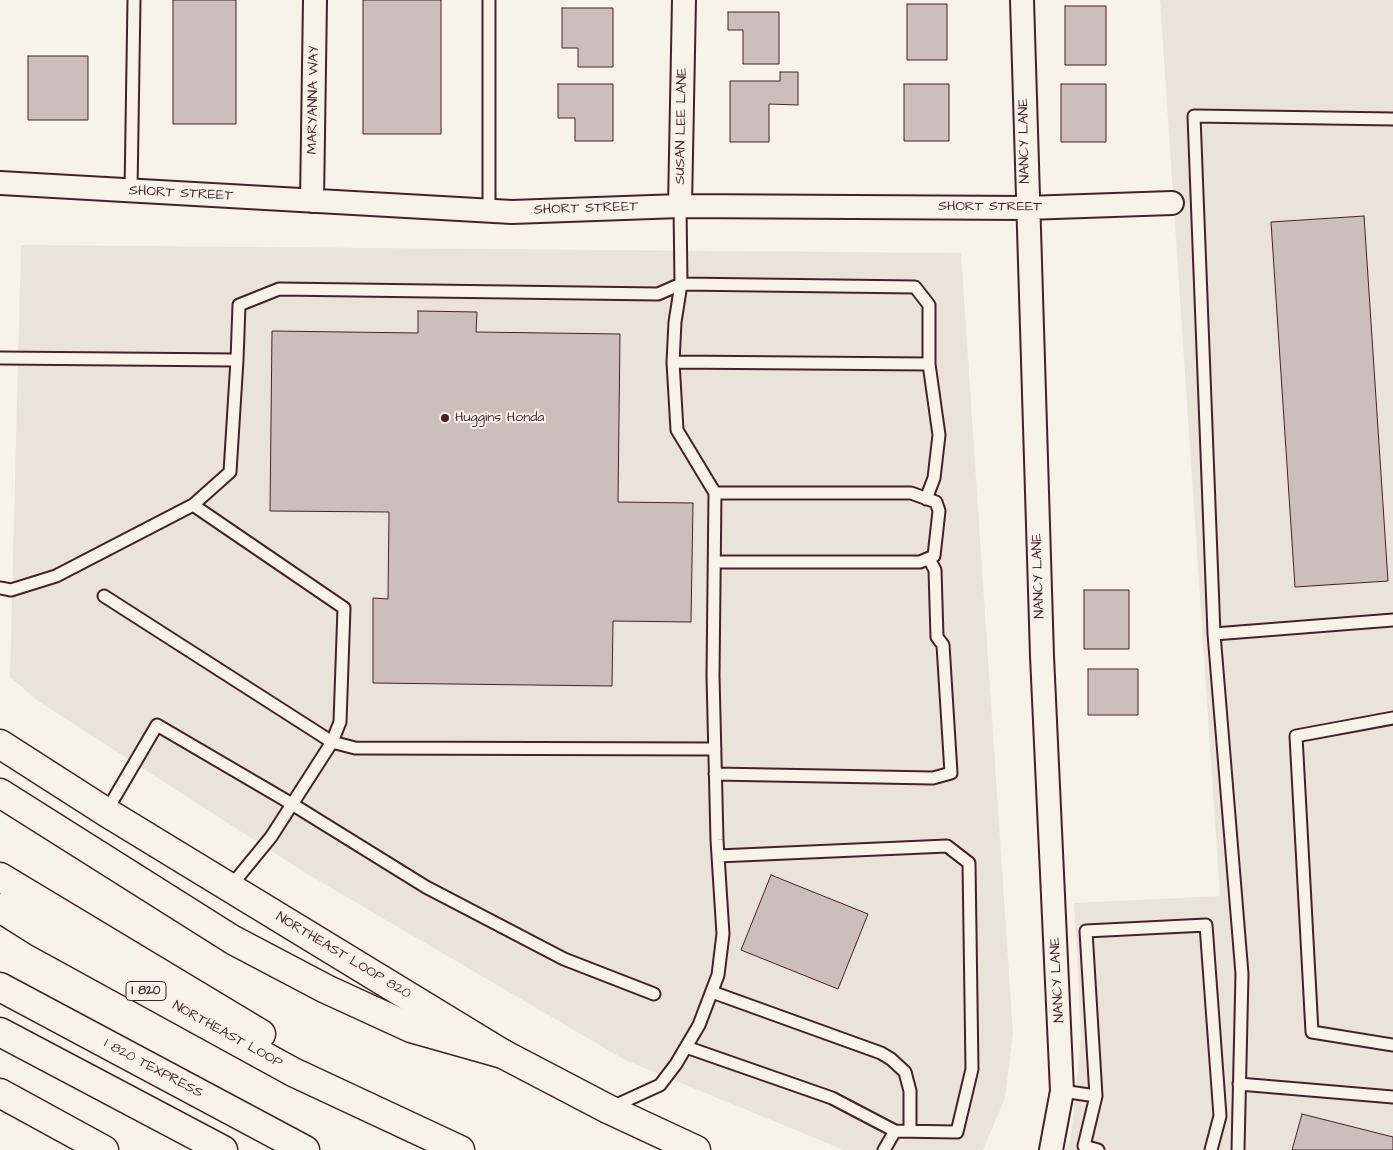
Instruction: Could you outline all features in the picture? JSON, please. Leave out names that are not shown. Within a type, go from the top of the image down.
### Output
[{"type":"main road","name":"NORTHEAST LOOP 820","points":[[0,744],[106,812],[503,1054],[608,1108],[696,1150]]},
{"type":"main road","points":[[0,793],[232,940],[326,990],[411,1028],[503,1054]]},
{"type":"main road","points":[[0,877],[262,1034],[293,1072]]},
{"type":"main road","name":"NORTHEAST LOOP","points":[[0,908],[38,932],[293,1072],[460,1150]]},
{"type":"main road","name":"I 820 TEXPRESS","points":[[0,987],[306,1150]]},
{"type":"main road","points":[[0,1032],[223,1150]]},
{"type":"main road","points":[[0,1093],[104,1150]]},
{"type":"street","name":"MARYANNA WAY","points":[[312,201],[316,0]]},
{"type":"street","name":"SUSAN LEE LANE","points":[[680,206],[684,0]]},
{"type":"street","name":"NANCY LANE","points":[[1022,0],[1026,208],[1042,656],[1062,1091],[1051,1150]]},
{"type":"street","name":"SHORT STREET","points":[[0,183],[512,212],[680,206],[1026,208],[1172,203]]},
{"type":"lane","points":[[131,191],[134,0]]},
{"type":"lane","points":[[489,0],[489,211]]},
{"type":"lane","points":[[1238,1150],[1242,974],[1214,634],[1194,116],[1393,119]]},
{"type":"lane","name":"SUSAN LEE LANE","points":[[680,206],[680,284],[675,322],[673,362],[677,430],[715,493]]},
{"type":"lane","points":[[0,588],[11,590],[56,576],[193,505],[230,472],[239,304],[279,289],[658,294],[680,284],[915,287],[929,305],[929,364],[938,435],[934,478],[926,499]]},
{"type":"lane","points":[[0,358],[237,360]]},
{"type":"lane","points":[[673,362],[929,364]]},
{"type":"lane","points":[[608,1108],[660,1085],[676,1064],[699,1025],[718,975],[723,934],[714,749],[714,562],[715,493],[911,493],[936,502],[938,511],[934,556],[920,562],[714,562]]},
{"type":"lane","points":[[193,505],[344,608],[340,722],[332,742],[271,837],[230,887]]},
{"type":"lane","points":[[715,774],[933,778],[951,773],[943,645],[937,637],[935,570],[929,558]]},
{"type":"lane","points":[[104,596],[332,742],[355,748],[714,749]]},
{"type":"lane","points":[[1214,634],[1393,620]]},
{"type":"lane","points":[[1393,718],[1296,736],[1312,1032],[1393,1045]]},
{"type":"lane","points":[[106,812],[157,724],[292,804],[426,887],[564,959],[654,994]]},
{"type":"lane","points":[[686,1047],[832,1098],[895,1131],[957,1132],[972,1069],[969,863],[947,846],[718,856]]},
{"type":"lane","points":[[1098,1150],[1084,1146],[1096,1096],[1086,931],[1206,925],[1220,1116],[1211,1150]]},
{"type":"lane","points":[[712,992],[881,1053],[891,1059],[905,1072],[910,1091],[910,1131]]},
{"type":"lane","points":[[1239,1084],[1393,1097]]},
{"type":"lane","points":[[1062,1091],[1096,1096]]},
{"type":"lane","points":[[884,1150],[895,1131]]},
{"type":"shaded area","points":[[1160,0],[1393,0],[1393,1150],[1065,1150],[1071,1138],[1081,1036],[1074,903],[1220,896]]},
{"type":"shaded area","points":[[21,245],[961,253],[1013,1034],[1005,1098],[983,1150],[844,1150],[625,1060],[304,872],[38,701],[10,677]]},
{"type":"building","points":[[173,0],[236,0],[236,124],[173,124]]},
{"type":"building","points":[[363,0],[441,0],[441,134],[363,134]]},
{"type":"building","points":[[907,4],[947,4],[947,60],[907,60]]},
{"type":"building","points":[[1065,6],[1106,6],[1106,65],[1065,65]]},
{"type":"building","points":[[562,8],[613,8],[613,67],[578,67],[578,48],[562,48]]},
{"type":"building","points":[[728,12],[779,12],[779,64],[743,64],[743,30],[728,30]]},
{"type":"building","points":[[28,56],[88,56],[88,120],[28,120]]},
{"type":"building","points":[[780,72],[798,72],[798,105],[769,104],[769,142],[730,142],[730,81],[780,81]]},
{"type":"building","points":[[558,84],[613,84],[613,141],[575,141],[575,118],[558,118]]},
{"type":"building","points":[[904,84],[949,84],[949,141],[904,141]]},
{"type":"building","points":[[1061,84],[1106,84],[1106,142],[1061,142]]},
{"type":"building","points":[[1364,216],[1388,581],[1295,587],[1271,222]]},
{"type":"building","name":"Huggins Honda","points":[[418,311],[477,312],[476,332],[620,334],[618,502],[693,503],[691,622],[613,621],[612,686],[373,683],[373,598],[388,599],[389,512],[270,511],[272,331],[418,333]]},
{"type":"building","points":[[1084,590],[1129,590],[1129,649],[1084,649]]},
{"type":"building","points":[[1088,669],[1138,669],[1138,715],[1088,715]]},
{"type":"building","points":[[771,875],[868,914],[838,989],[741,950]]},
{"type":"building","points":[[1302,1114],[1393,1137],[1393,1150],[1292,1150]]},
{"type":"place","name":"Huggins Honda","points":[[445,418]]}]
